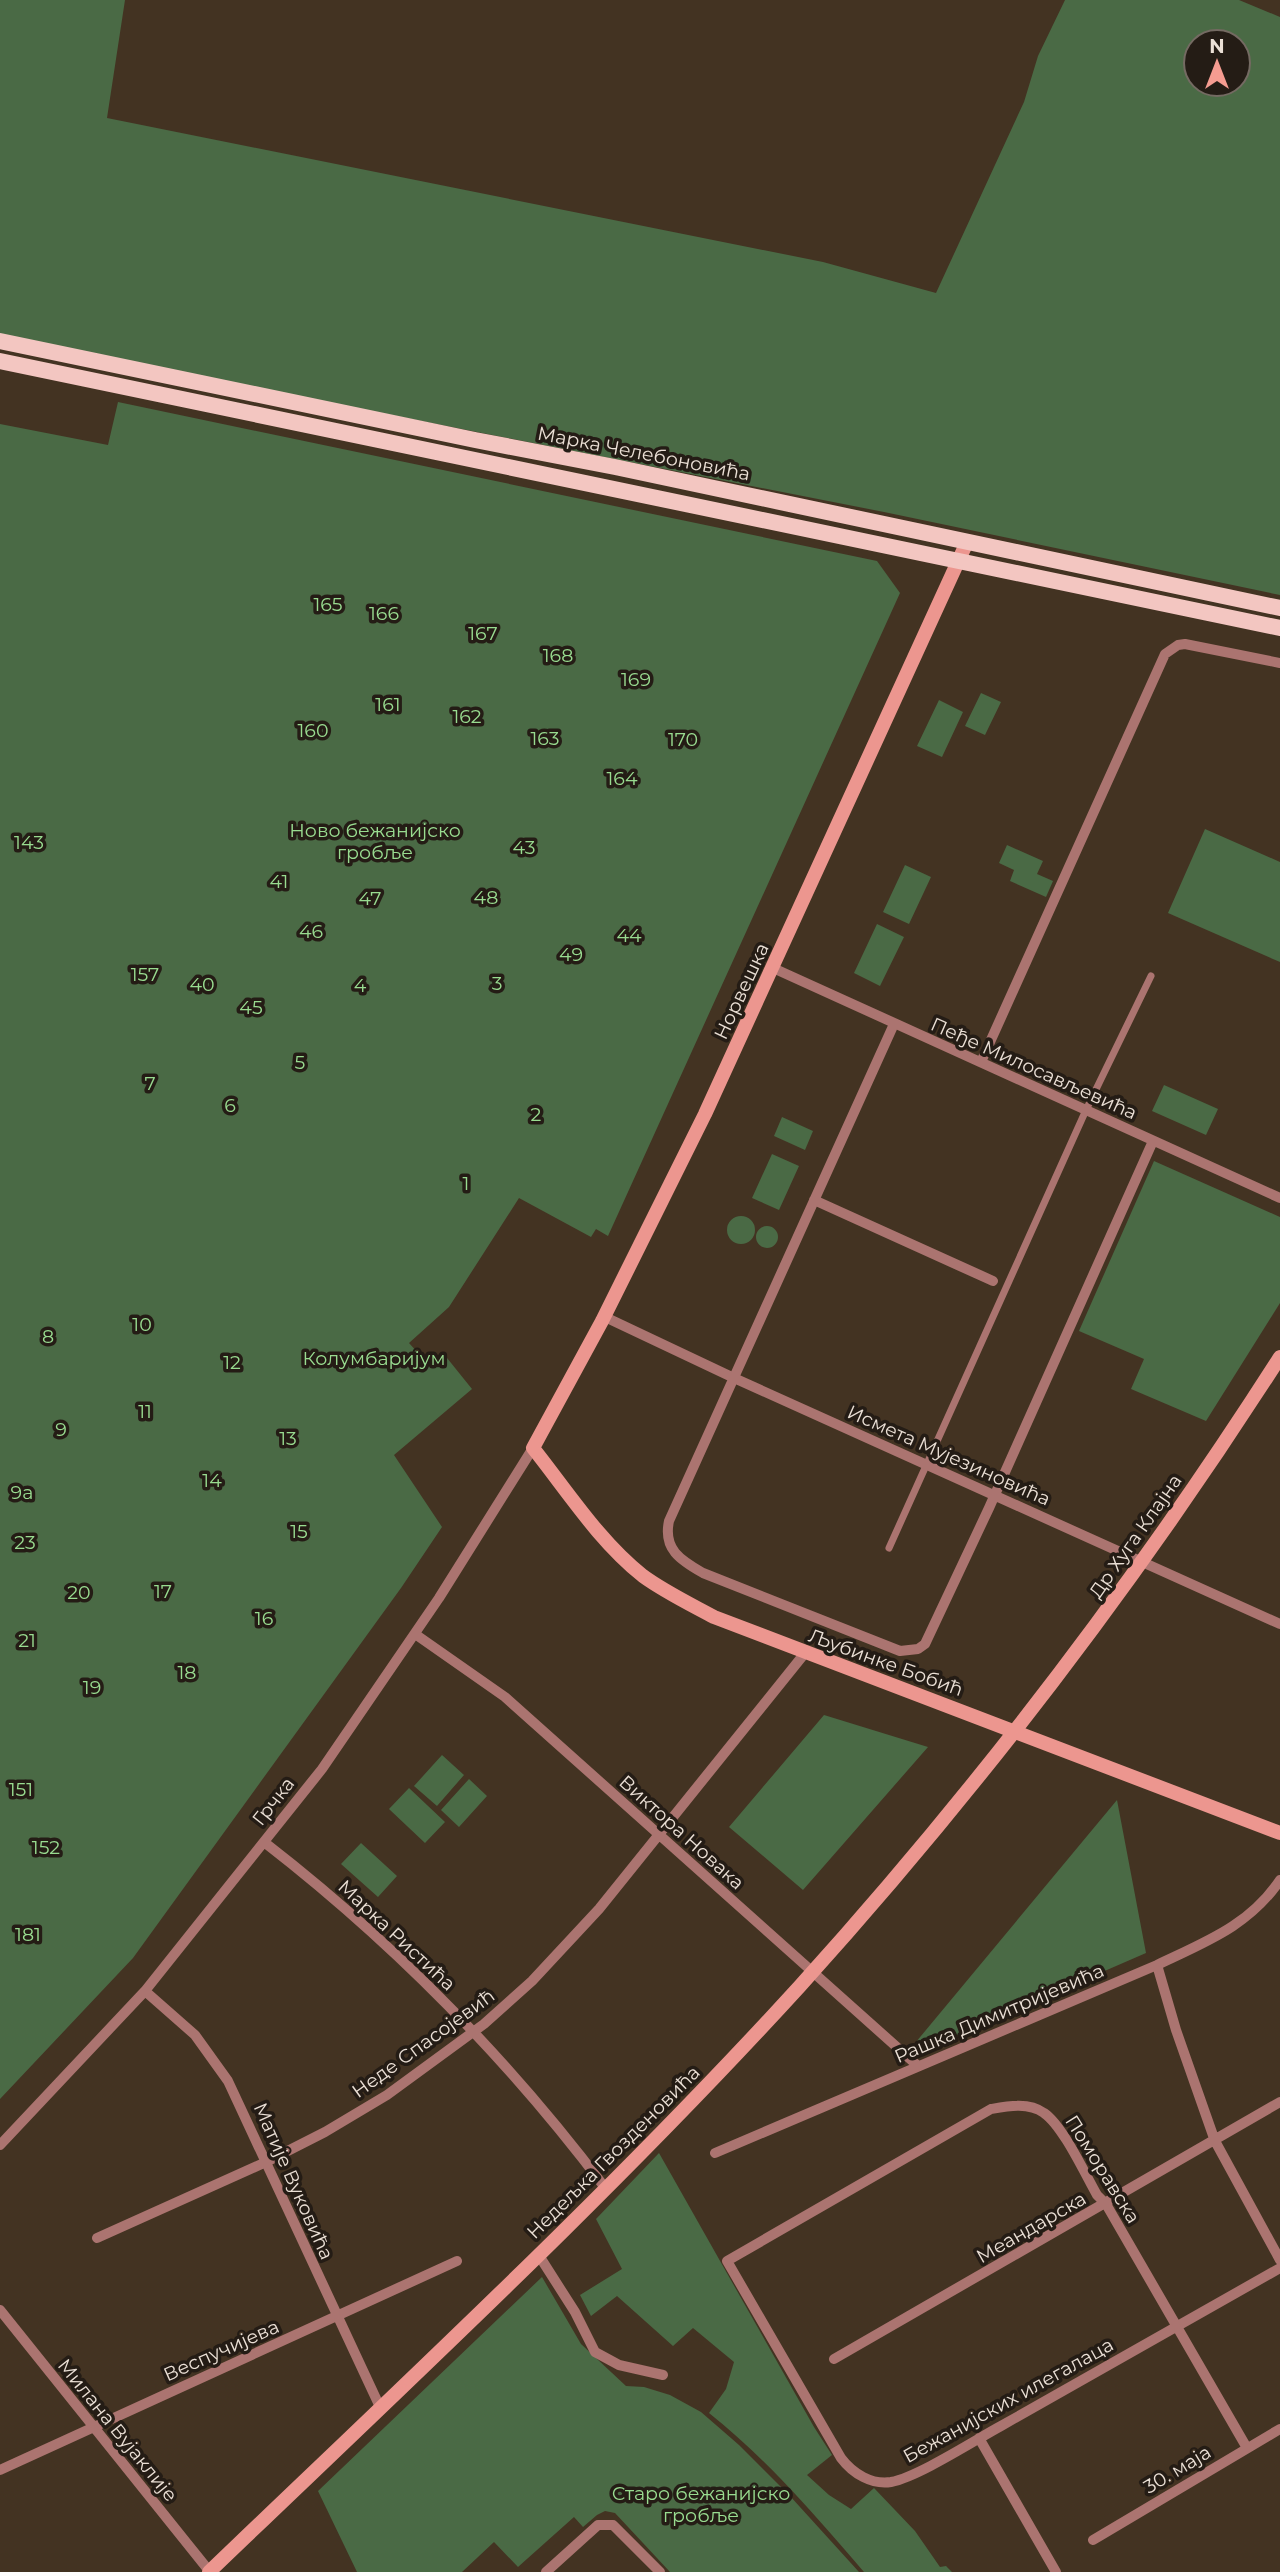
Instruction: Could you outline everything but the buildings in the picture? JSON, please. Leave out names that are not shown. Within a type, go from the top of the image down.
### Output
[{"type":"main road","name":"Марка Челебоновића","points":[[0,341],[615,467],[1280,608]]},
{"type":"main road","name":"Марка Челебоновића","points":[[0,361],[1280,628]]},
{"type":"main road","points":[[471,458],[475,440]]},
{"type":"main road","name":"Норвешка","points":[[533,1448],[605,1317],[705,1114],[967,542]]},
{"type":"main road","name":"Др Хуга Клајна","points":[[1014,1731],[1142,1561],[1280,1357]]},
{"type":"main road","name":"Љубинке Бобић","points":[[533,1448],[605,1539],[643,1575],[660,1588],[714,1617],[1280,1833]]},
{"type":"main road","name":"Недељка Гвозденовића","points":[[209,2572],[606,2189],[812,1972],[940,1823],[1014,1731]]},
{"type":"street","points":[[981,1062],[1165,654],[1178,645],[1185,644],[1280,663]]},
{"type":"street","name":"Пеђе Милосављевића","points":[[774,968],[1280,1198]]},
{"type":"street","points":[[889,1548],[1086,1110],[1151,976]]},
{"type":"street","points":[[894,1024],[690,1474],[668,1529],[671,1549],[686,1563],[703,1573],[900,1651],[913,1650],[925,1644],[1153,1140]]},
{"type":"street","points":[[814,1200],[993,1280]]},
{"type":"street","name":"Исмета Мујезиновића","points":[[605,1317],[734,1378],[1280,1624]]},
{"type":"street","name":"Грчка","points":[[0,2145],[145,1991],[322,1769],[415,1634],[533,1448]]},
{"type":"street","name":"Виктора Новака","points":[[415,1634],[505,1697],[918,2066]]},
{"type":"street","name":"Неде Спасојевић","points":[[97,2238],[266,2162],[325,2132],[379,2100],[474,2031],[531,1981],[569,1942],[660,1836],[804,1653]]},
{"type":"street","name":"Марка Ристића","points":[[264,1842],[379,1939],[474,2031],[568,2139],[606,2189]]},
{"type":"street","name":"Рашка Димитријевића","points":[[715,2152],[1212,1940],[1251,1914],[1270,1895],[1280,1880]]},
{"type":"street","points":[[1157,1965],[1215,2141],[1280,2260]]},
{"type":"street","name":"Матије Вуковића","points":[[145,1991],[194,2035],[224,2074],[380,2407]]},
{"type":"street","name":"Меандарска","points":[[834,2359],[1280,2102]]},
{"type":"street","name":"Поморавска","points":[[727,2261],[991,2109],[1004,2106],[1029,2107],[1044,2112],[1054,2123],[1097,2195],[1106,2204],[1247,2448]]},
{"type":"street","points":[[538,2254],[575,2312],[595,2352],[619,2365],[663,2375]]},
{"type":"street","name":"Веспучијева","points":[[0,2470],[457,2261]]},
{"type":"street","name":"Бежанијских илегалаца","points":[[727,2261],[841,2458],[854,2471],[876,2482],[900,2480],[1177,2328],[1280,2268]]},
{"type":"street","name":"Милана Вујаклије","points":[[0,2310],[209,2572]]},
{"type":"street","name":"30. маја","points":[[1093,2540],[1280,2429]]},
{"type":"street","points":[[979,2438],[1056,2572]]},
{"type":"street","points":[[547,2572],[598,2525],[606,2523],[613,2525],[660,2572]]},
{"type":"green space","points":[[0,0],[125,0],[107,118],[823,262],[936,293],[1024,102],[1038,56],[1065,0],[1239,0],[1280,17],[1280,595],[884,512],[0,338]]},
{"type":"green space","name":"Ново бежанијско гробље","points":[[118,402],[877,561],[900,593],[608,1236],[596,1229],[591,1237],[519,1198],[449,1307],[409,1343],[428,1364],[443,1353],[472,1389],[394,1455],[442,1527],[401,1588],[133,1958],[0,2099],[0,424],[108,445]]},
{"type":"green space","points":[[981,693],[1001,702],[985,735],[965,726]]},
{"type":"green space","points":[[939,700],[963,712],[942,757],[917,746]]},
{"type":"green space","points":[[1205,829],[1280,862],[1280,962],[1168,913]]},
{"type":"green space","points":[[1007,845],[1043,861],[1037,874],[1053,881],[1046,897],[1010,881],[1014,870],[999,863]]},
{"type":"green space","points":[[905,865],[931,877],[909,924],[883,912]]},
{"type":"green space","points":[[877,924],[904,937],[880,986],[854,973]]},
{"type":"green space","points":[[1164,1085],[1218,1109],[1206,1135],[1152,1111]]},
{"type":"green space","points":[[782,1117],[813,1131],[805,1150],[774,1136]]},
{"type":"green space","points":[[772,1154],[799,1166],[779,1210],[752,1198]]},
{"type":"green space","points":[[1154,1161],[1280,1217],[1280,1303],[1206,1421],[1131,1389],[1144,1359],[1079,1331]]},
{"type":"green space","points":[[741,1216],[751,1220],[755,1230],[751,1240],[741,1244],[731,1240],[727,1230],[731,1220]]},
{"type":"green space","points":[[767,1226],[775,1229],[778,1237],[775,1245],[767,1248],[759,1245],[756,1237],[759,1229]]},
{"type":"green space","points":[[824,1715],[928,1747],[803,1890],[729,1827]]},
{"type":"green space","points":[[442,1755],[464,1775],[437,1806],[414,1786]]},
{"type":"green space","points":[[469,1779],[487,1796],[459,1827],[441,1810]]},
{"type":"green space","points":[[409,1788],[445,1822],[425,1843],[389,1809]]},
{"type":"green space","points":[[1117,1800],[1146,1953],[916,2053],[911,2048]]},
{"type":"green space","points":[[361,1843],[397,1876],[378,1897],[341,1864]]},
{"type":"green space","points":[[659,2153],[832,2455],[807,2475],[829,2495],[851,2509],[874,2488],[915,2531],[940,2567],[946,2566],[952,2572],[864,2572],[771,2469],[709,2413],[726,2389],[734,2362],[693,2328],[673,2346],[617,2296],[591,2316],[580,2295],[622,2269],[596,2219]]},
{"type":"green space","name":"Старо бежанијско гробље","points":[[542,2277],[581,2344],[626,2386],[644,2387],[670,2395],[701,2412],[790,2496],[859,2572],[670,2572],[615,2513],[605,2511],[583,2527],[574,2517],[518,2567],[494,2542],[462,2572],[357,2572],[318,2491]]},
{"type":"park label","name":"165","points":[[328,604]]},
{"type":"park label","name":"166","points":[[384,613]]},
{"type":"park label","name":"167","points":[[483,633]]},
{"type":"park label","name":"168","points":[[558,655]]},
{"type":"park label","name":"169","points":[[636,679]]},
{"type":"park label","name":"161","points":[[388,704]]},
{"type":"park label","name":"162","points":[[467,716]]},
{"type":"park label","name":"160","points":[[313,730]]},
{"type":"park label","name":"163","points":[[545,738]]},
{"type":"park label","name":"170","points":[[683,739]]},
{"type":"park label","name":"164","points":[[622,778]]},
{"type":"park label","name":"143","points":[[29,842]]},
{"type":"park label","name":"43","points":[[524,847]]},
{"type":"park label","name":"41","points":[[279,881]]},
{"type":"park label","name":"48","points":[[486,897]]},
{"type":"park label","name":"47","points":[[370,898]]},
{"type":"park label","name":"46","points":[[311,931]]},
{"type":"park label","name":"44","points":[[629,935]]},
{"type":"park label","name":"49","points":[[571,954]]},
{"type":"park label","name":"157","points":[[145,974]]},
{"type":"park label","name":"3","points":[[497,983]]},
{"type":"park label","name":"40","points":[[202,984]]},
{"type":"park label","name":"4","points":[[360,985]]},
{"type":"park label","name":"45","points":[[251,1007]]},
{"type":"park label","name":"5","points":[[300,1062]]},
{"type":"park label","name":"7","points":[[150,1083]]},
{"type":"park label","name":"6","points":[[230,1105]]},
{"type":"park label","name":"2","points":[[536,1114]]},
{"type":"park label","name":"1","points":[[466,1183]]},
{"type":"park label","name":"10","points":[[142,1324]]},
{"type":"park label","name":"8","points":[[48,1336]]},
{"type":"park label","name":"Колумбаријум","points":[[374,1358]]},
{"type":"park label","name":"12","points":[[232,1362]]},
{"type":"park label","name":"11","points":[[145,1411]]},
{"type":"park label","name":"9","points":[[61,1429]]},
{"type":"park label","name":"13","points":[[288,1438]]},
{"type":"park label","name":"14","points":[[212,1480]]},
{"type":"park label","name":"9a","points":[[22,1492]]},
{"type":"park label","name":"15","points":[[299,1531]]},
{"type":"park label","name":"23","points":[[25,1542]]},
{"type":"park label","name":"17","points":[[163,1591]]},
{"type":"park label","name":"20","points":[[79,1592]]},
{"type":"park label","name":"16","points":[[264,1618]]},
{"type":"park label","name":"21","points":[[27,1640]]},
{"type":"park label","name":"18","points":[[187,1672]]},
{"type":"park label","name":"19","points":[[92,1687]]},
{"type":"park label","name":"151","points":[[21,1789]]},
{"type":"park label","name":"152","points":[[46,1847]]},
{"type":"park label","name":"181","points":[[28,1934]]}]
